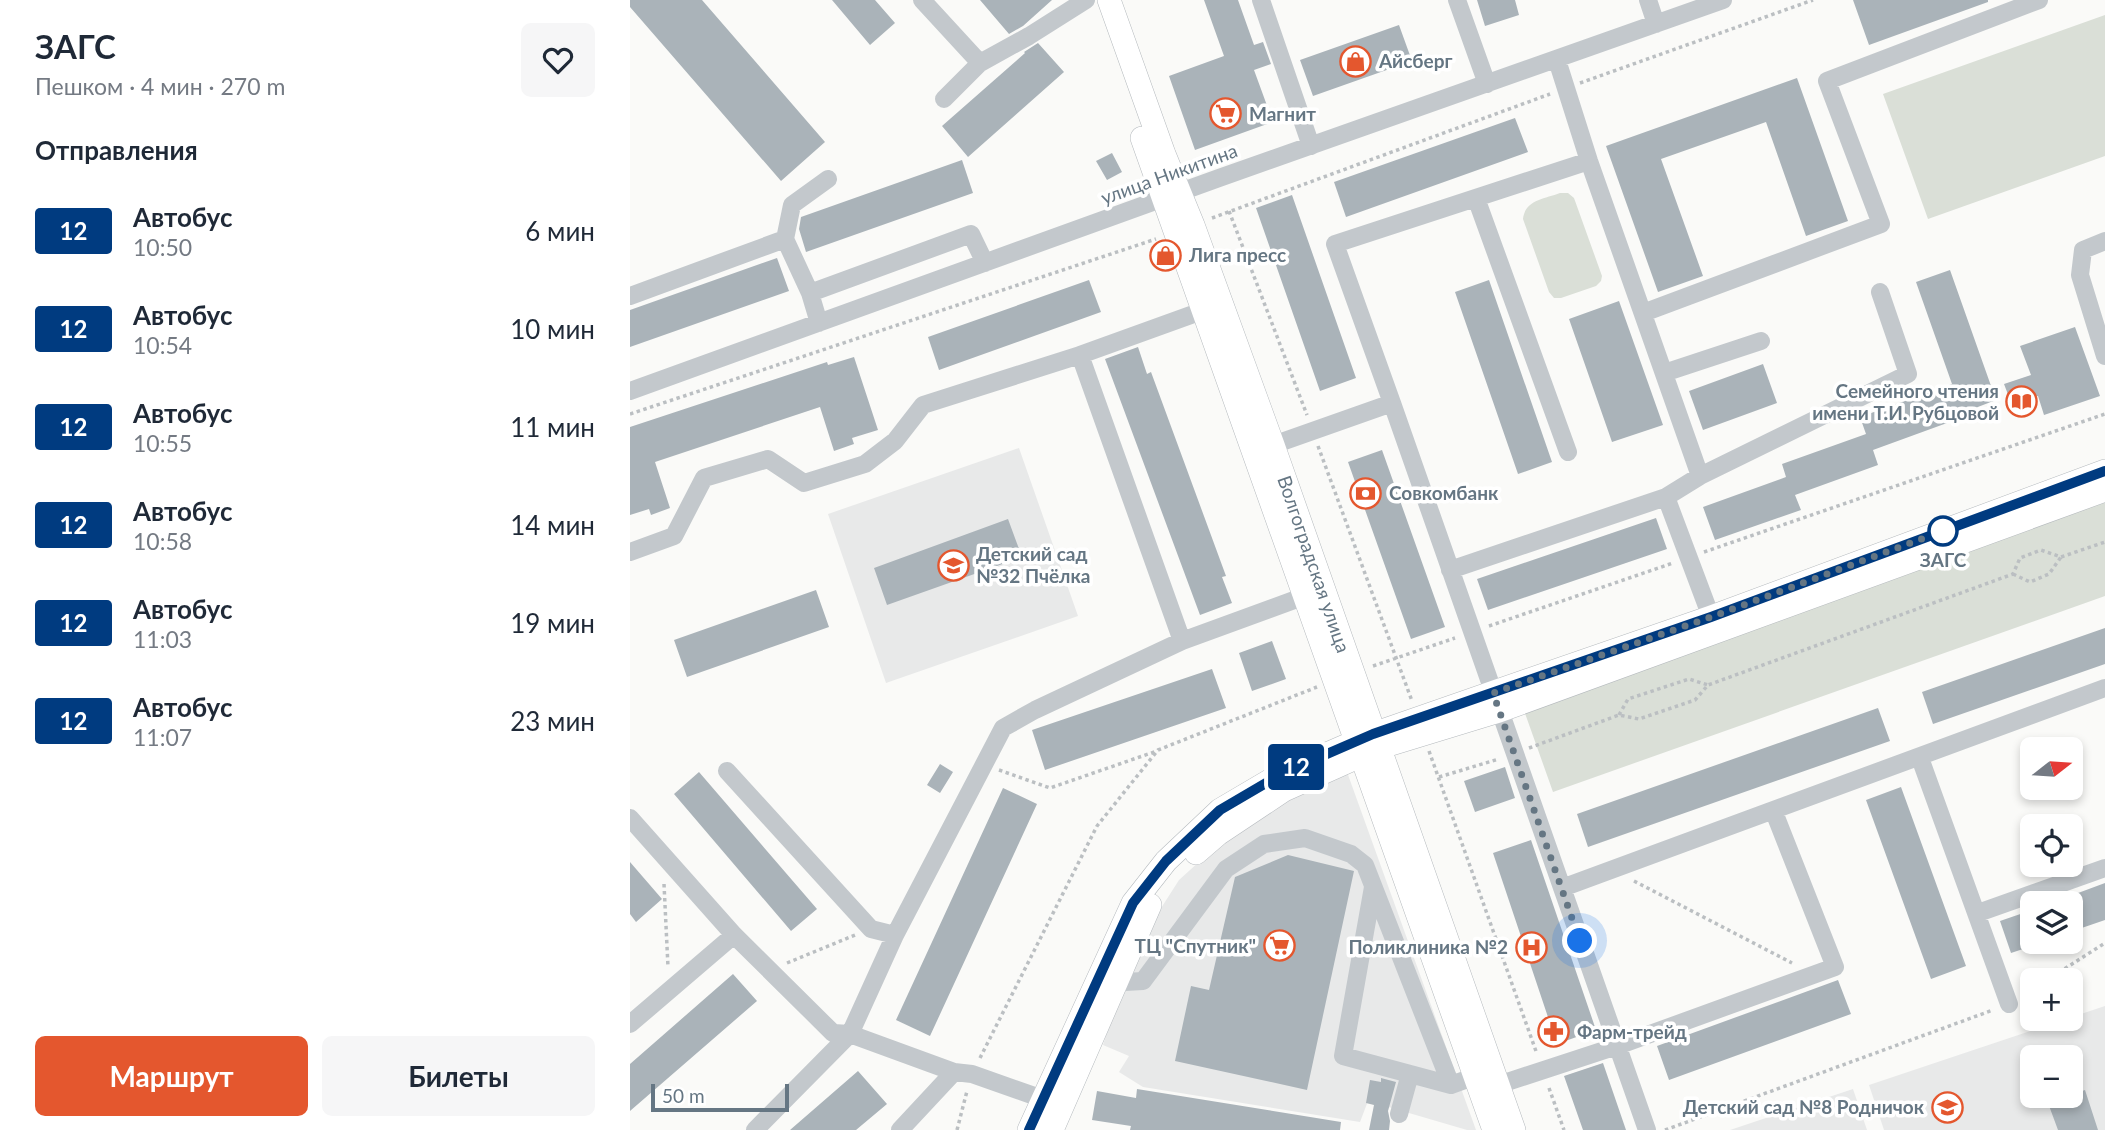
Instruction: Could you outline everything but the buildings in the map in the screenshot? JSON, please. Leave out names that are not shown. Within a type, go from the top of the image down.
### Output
[{"type":"main road","points":[[1093,0],[1171,196]]},
{"type":"main road","name":"Волгоградская улица","points":[[1109,0],[1164,154],[1171,196],[1212,308],[1273,445],[1314,593],[1367,745],[1489,1077],[1514,1130]]},
{"type":"main road","points":[[1212,308],[1314,593]]},
{"type":"main road","points":[[1496,702],[1711,617],[2105,471]]},
{"type":"main road","points":[[1052,1130],[1133,903],[1166,861],[1220,810],[1283,773],[1496,702],[2105,490]]},
{"type":"main road","points":[[1029,1130],[1043,1098],[1106,983]]},
{"type":"main road","points":[[1489,1077],[1494,1130]]},
{"type":"street","points":[[922,0],[980,63]]},
{"type":"street","points":[[944,99],[980,63],[1086,0]]},
{"type":"street","points":[[1261,0],[1311,146]]},
{"type":"street","points":[[1457,0],[1488,84]]},
{"type":"street","points":[[1648,0],[1656,24]]},
{"type":"street","name":"улица Никитина","points":[[630,391],[1723,0]]},
{"type":"street","points":[[1643,313],[1881,224],[1827,80],[2039,0]]},
{"type":"street","points":[[1557,60],[1589,161],[1700,476]]},
{"type":"street","points":[[1589,161],[1335,244],[1647,1130]]},
{"type":"street","points":[[819,323],[810,293],[785,239],[792,205],[828,179]]},
{"type":"street","points":[[1476,198],[1568,452]]},
{"type":"street","points":[[810,293],[971,234],[985,263]]},
{"type":"street","points":[[630,296],[785,239]]},
{"type":"street","points":[[2105,240],[2083,250],[2080,275],[2105,356]]},
{"type":"street","points":[[1450,570],[1666,497],[1700,476],[1908,374],[1880,292]]},
{"type":"street","points":[[630,552],[674,536],[704,478],[768,459],[804,482],[865,464],[895,441],[923,405],[1080,355],[1212,308]]},
{"type":"street","points":[[1664,373],[1760,341]]},
{"type":"street","points":[[1080,355],[1182,641]]},
{"type":"street","points":[[1273,445],[1392,403]]},
{"type":"street","points":[[1666,497],[1711,617]]},
{"type":"street","points":[[755,1130],[850,1034],[895,934],[1003,728],[1035,710],[1182,641],[1314,593]]},
{"type":"street","points":[[1562,888],[2105,688]]},
{"type":"street","points":[[1920,758],[2009,1004]]},
{"type":"street","points":[[727,771],[871,929],[895,934]]},
{"type":"street","points":[[1374,885],[1343,1056],[1451,1085],[1542,1069],[1617,1046],[1835,967],[1774,812]]},
{"type":"street","points":[[630,818],[734,935],[833,1033],[850,1034],[1043,1098]]},
{"type":"street","points":[[1106,983],[1143,981],[1226,869],[1264,844],[1305,838],[1351,854],[1366,864],[1451,1085]]},
{"type":"street","points":[[1978,913],[2105,868]]},
{"type":"street","points":[[630,1024],[734,935]]},
{"type":"street","points":[[900,1130],[963,1073]]},
{"type":"street","points":[[1399,1114],[1410,1074]]},
{"type":"path","points":[[630,414],[1184,228],[1813,0]]},
{"type":"path","points":[[1229,211],[1398,657],[1438,778],[1564,1130]]},
{"type":"path","points":[[984,765],[1050,788],[1158,750],[1398,657],[2105,414]]},
{"type":"path","points":[[1438,778],[1515,754],[1619,715],[1639,719],[1695,700],[1708,685],[2013,574],[2030,582],[2049,574],[2061,557],[2105,542]]},
{"type":"path","points":[[2013,574],[2020,558],[2041,550],[2061,557]]},
{"type":"path","points":[[1619,715],[1628,699],[1689,679],[1708,685]]},
{"type":"path","points":[[957,1130],[963,1073],[1097,827],[1158,750]]},
{"type":"path","points":[[662,854],[669,991]]},
{"type":"path","points":[[1611,869],[1814,974]]},
{"type":"path","points":[[769,970],[871,929]]},
{"type":"path","points":[[2066,968],[2105,943]]},
{"type":"path","points":[[1663,1130],[2009,1004]]},
{"type":"shaded area","points":[[2105,15],[2105,156],[1928,219],[1883,94]]},
{"type":"shaded area","points":[[1560,193],[1568,193],[1574,198],[1602,276],[1596,286],[1554,298],[1549,292],[1523,219],[1531,204]]},
{"type":"shaded area","name":"Детский сад №32 Пчёлка","points":[[1019,448],[1078,616],[886,683],[828,514]]},
{"type":"shaded area","points":[[2105,494],[2105,596],[1553,792],[1521,702]]},
{"type":"shaded area","points":[[1347,772],[1476,1130],[1467,1130],[1368,1101],[1360,1122],[1143,1087],[1119,1072],[1129,1056],[1103,1045],[1133,952],[1179,880],[1233,831],[1290,797]]},
{"type":"shaded area","name":"Детский сад №8 Родничок","points":[[2105,1006],[2105,1130],[1884,1130],[1869,1085],[2030,1031],[2083,1031],[2083,1013]]},
{"type":"shaded area","points":[[1853,1089],[1867,1130],[1730,1130]]},
{"type":"bus line","name":"12","points":[[1029,1130],[1133,903],[1166,861],[1220,810],[1283,773],[1373,734],[1711,617],[2105,471]]},
{"type":"place","name":"Айсберг","points":[[1356,61]]},
{"type":"place","name":"Магнит","points":[[1226,114]]},
{"type":"place","name":"Лига пресс","points":[[1166,255]]},
{"type":"place","name":"Семейного чтения имени Т.И. Рубцовой","points":[[2022,402]]},
{"type":"place","name":"Совкомбанк","points":[[1366,493]]},
{"type":"place","name":"ЗАГС","points":[[1943,531]]},
{"type":"place","name":"Детский сад №32 Пчёлка","points":[[953,565]]},
{"type":"place","name":"ТЦ \"Спутник\"","points":[[1279,946]]},
{"type":"place","name":"Поликлиника №2","points":[[1531,947]]},
{"type":"place","name":"Фарм-трейд","points":[[1554,1032]]},
{"type":"place","name":"Детский сад №8 Родничок","points":[[1947,1107]]},
{"type":"route","points":[[1580,941],[1493,693],[1711,617],[1943,531]]}]
